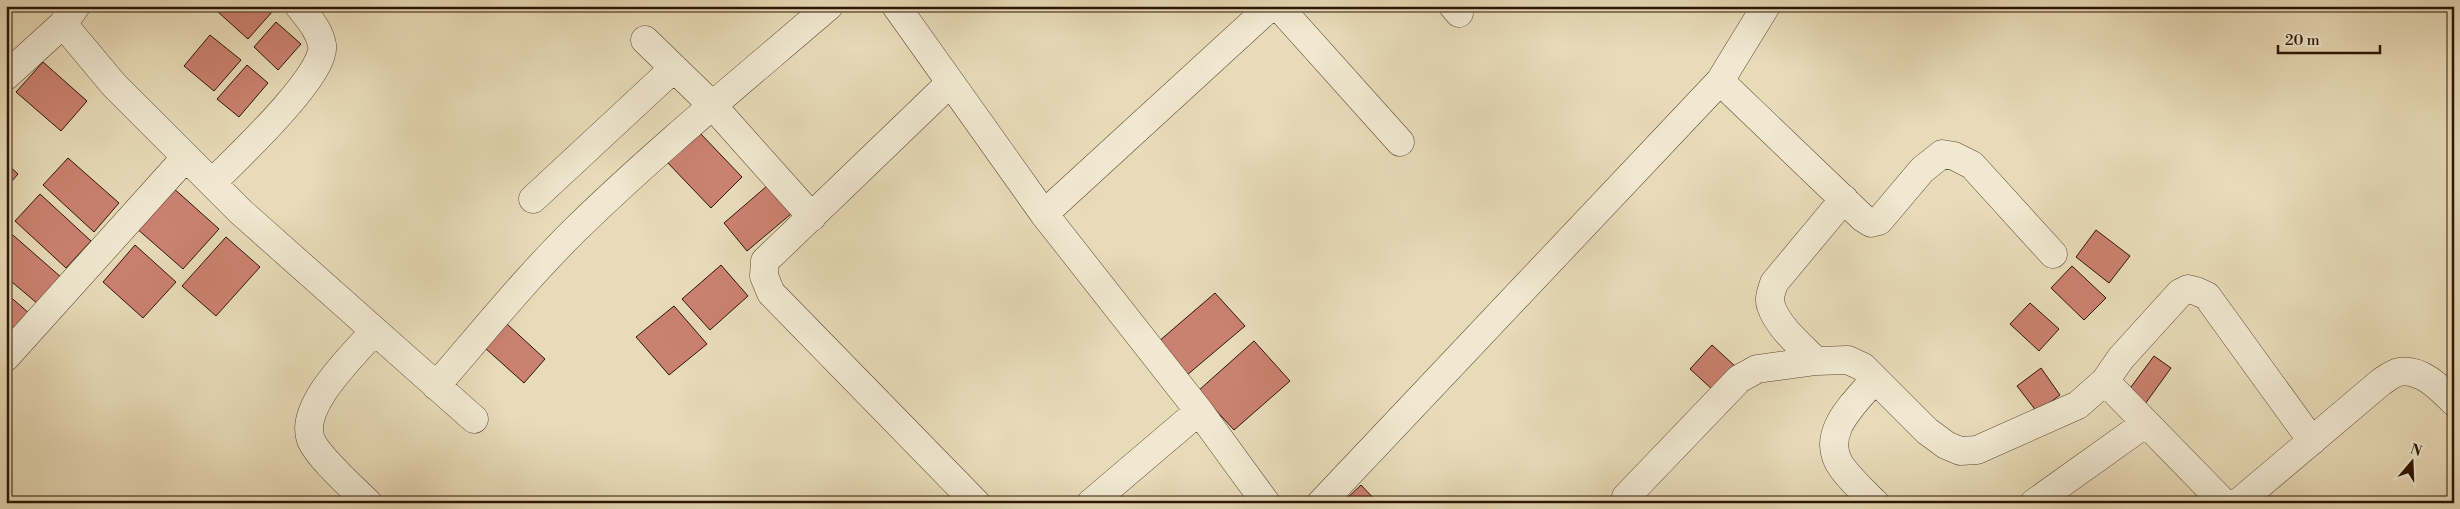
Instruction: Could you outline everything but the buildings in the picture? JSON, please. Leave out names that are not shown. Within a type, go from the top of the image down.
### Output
[{"type":"street","points":[[212,183],[283,110],[318,65],[323,46],[315,26],[298,6]]},
{"type":"street","points":[[436,386],[545,260],[578,227],[713,106],[829,6]]},
{"type":"street","points":[[896,6],[1044,214],[1199,411],[1266,503]]},
{"type":"street","points":[[1044,214],[1271,6]]},
{"type":"street","points":[[1278,6],[1400,142]]},
{"type":"street","points":[[1321,503],[1720,81],[1766,6]]},
{"type":"street","points":[[6,76],[70,15],[114,85],[212,183],[374,331],[474,419]]},
{"type":"street","points":[[645,40],[713,106],[812,217]]},
{"type":"street","points":[[533,199],[674,68]]},
{"type":"street","points":[[1720,81],[1863,218],[1871,223],[1879,221],[1933,158],[1942,154],[1954,156],[1972,165],[2053,254]]},
{"type":"street","points":[[950,83],[765,261],[764,276],[771,293],[976,503]]},
{"type":"street","points":[[6,357],[186,157]]},
{"type":"street","points":[[1816,361],[1783,326],[1771,306],[1770,295],[1774,283],[1844,199]]},
{"type":"street","points":[[1626,497],[1739,379],[1757,369],[1816,361],[1848,360],[1863,367],[1927,431],[1946,445],[1960,450],[1977,450],[2078,405],[2105,380],[2160,311],[2180,293],[2188,290],[2207,296],[2312,441]]},
{"type":"street","points":[[368,503],[338,475],[311,441],[308,424],[316,402],[329,383],[374,331]]},
{"type":"street","points":[[2238,503],[2381,382],[2398,372],[2417,374],[2436,384],[2454,402]]},
{"type":"street","points":[[1875,379],[1843,417],[1834,434],[1833,449],[1842,468],[1875,503]]},
{"type":"street","points":[[2105,380],[2224,503]]},
{"type":"street","points":[[1091,503],[1199,411]]},
{"type":"street","points":[[2034,503],[2146,423]]}]
